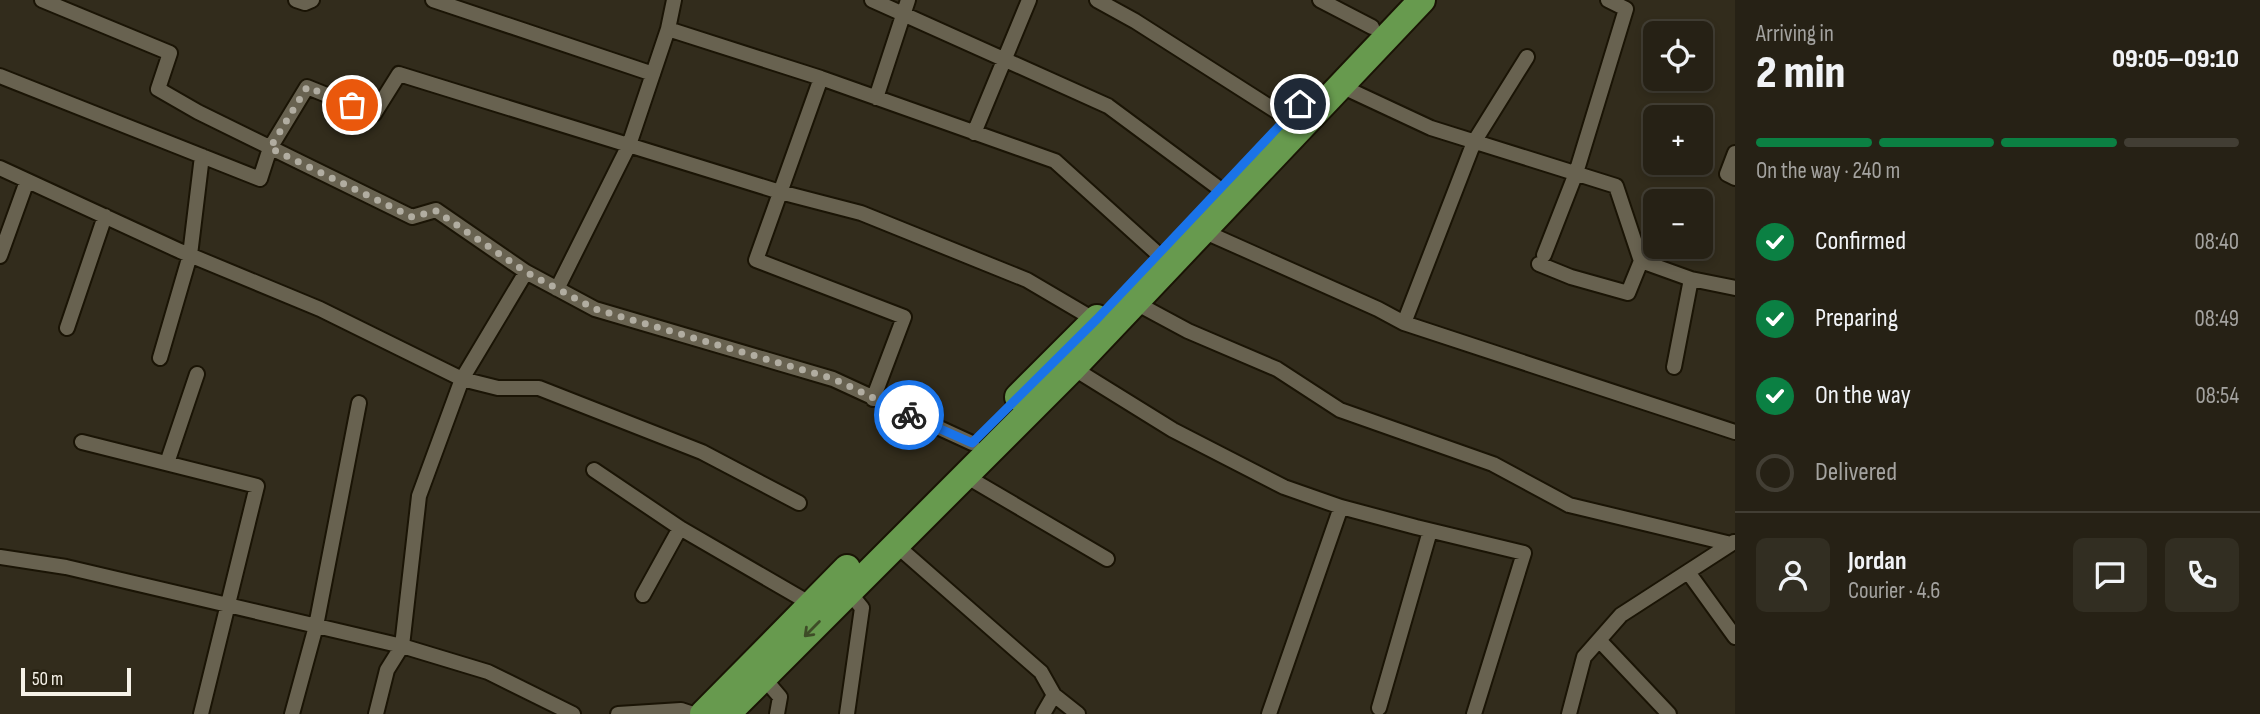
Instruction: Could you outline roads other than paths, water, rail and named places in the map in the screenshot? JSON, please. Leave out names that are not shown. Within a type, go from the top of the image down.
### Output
[{"type":"highway","points":[[1334,81],[1372,27],[1396,0]]},
{"type":"highway","points":[[703,714],[849,593],[890,539],[972,443],[1095,320],[1164,260],[1203,231],[1293,124],[1334,81],[1422,0]]},
{"type":"highway","points":[[726,714],[811,604],[964,475],[1073,368],[1136,303],[1164,260],[1220,189],[1293,124]]},
{"type":"street","points":[[42,0],[170,52],[158,89],[198,112],[412,217],[436,211],[526,272],[595,309],[834,379],[972,443]]},
{"type":"street","points":[[296,0],[305,3],[312,0]]},
{"type":"street","points":[[433,0],[653,74]]},
{"type":"street","points":[[556,289],[629,145],[668,29],[674,0]]},
{"type":"street","points":[[872,0],[906,7],[1003,58],[1108,106],[1220,189]]},
{"type":"street","points":[[974,133],[1029,0]]},
{"type":"street","points":[[1097,0],[1135,21],[1293,124]]},
{"type":"street","points":[[1320,0],[1372,27]]},
{"type":"street","points":[[1334,81],[1431,128],[1474,142],[1576,173],[1616,186],[1641,261],[1628,293],[1572,276],[1541,260],[1576,173],[1626,9],[1608,0]]},
{"type":"street","points":[[876,97],[906,7]]},
{"type":"street","points":[[668,29],[821,78],[1055,161],[1164,260]]},
{"type":"street","points":[[1404,323],[1474,142],[1527,57]]},
{"type":"street","points":[[0,76],[260,178],[270,148],[307,87],[374,114],[400,74],[780,192],[861,213],[1027,280],[1095,320]]},
{"type":"street","points":[[821,78],[756,260],[904,317],[873,399]]},
{"type":"street","points":[[1735,153],[1727,174],[1735,178]]},
{"type":"street","points":[[160,358],[190,255],[202,156]]},
{"type":"street","points":[[0,168],[190,255],[320,309],[462,379],[498,388],[539,388],[702,452],[799,503]]},
{"type":"street","points":[[0,256],[27,180]]},
{"type":"street","points":[[67,328],[105,216]]},
{"type":"street","points":[[1203,231],[1404,323],[1735,432]]},
{"type":"street","points":[[1641,261],[1690,279],[1735,288]]},
{"type":"street","points":[[376,714],[387,670],[402,646],[419,496],[462,379],[526,272]]},
{"type":"street","points":[[1674,367],[1690,279]]},
{"type":"street","points":[[1136,303],[1188,331],[1277,369],[1340,410],[1493,464],[1569,505],[1733,543]]},
{"type":"street","points":[[1073,368],[1173,430],[1284,487],[1341,507],[1524,553],[1474,714]]},
{"type":"street","points":[[167,463],[197,374]]},
{"type":"street","points":[[292,714],[316,626],[359,403]]},
{"type":"street","points":[[82,442],[257,486],[201,714]]},
{"type":"street","points":[[594,470],[680,528],[811,604]]},
{"type":"street","points":[[964,475],[1107,559]]},
{"type":"street","points":[[1269,714],[1341,507]]},
{"type":"street","points":[[643,595],[680,528]]},
{"type":"street","points":[[1379,708],[1430,531]]},
{"type":"street","points":[[890,539],[1041,672],[1054,695],[1079,714]]},
{"type":"street","points":[[1569,714],[1584,657],[1621,615],[1733,543]]},
{"type":"street","points":[[0,557],[66,567],[402,646],[488,672],[573,714]]},
{"type":"street","points":[[1688,572],[1735,637]]},
{"type":"street","points":[[847,714],[862,608],[849,593]]},
{"type":"street","points":[[1599,640],[1669,714]]},
{"type":"street","points":[[757,671],[780,697],[777,714]]},
{"type":"street","points":[[1043,714],[1054,695]]},
{"type":"street","points":[[618,714],[681,710],[693,714]]}]
